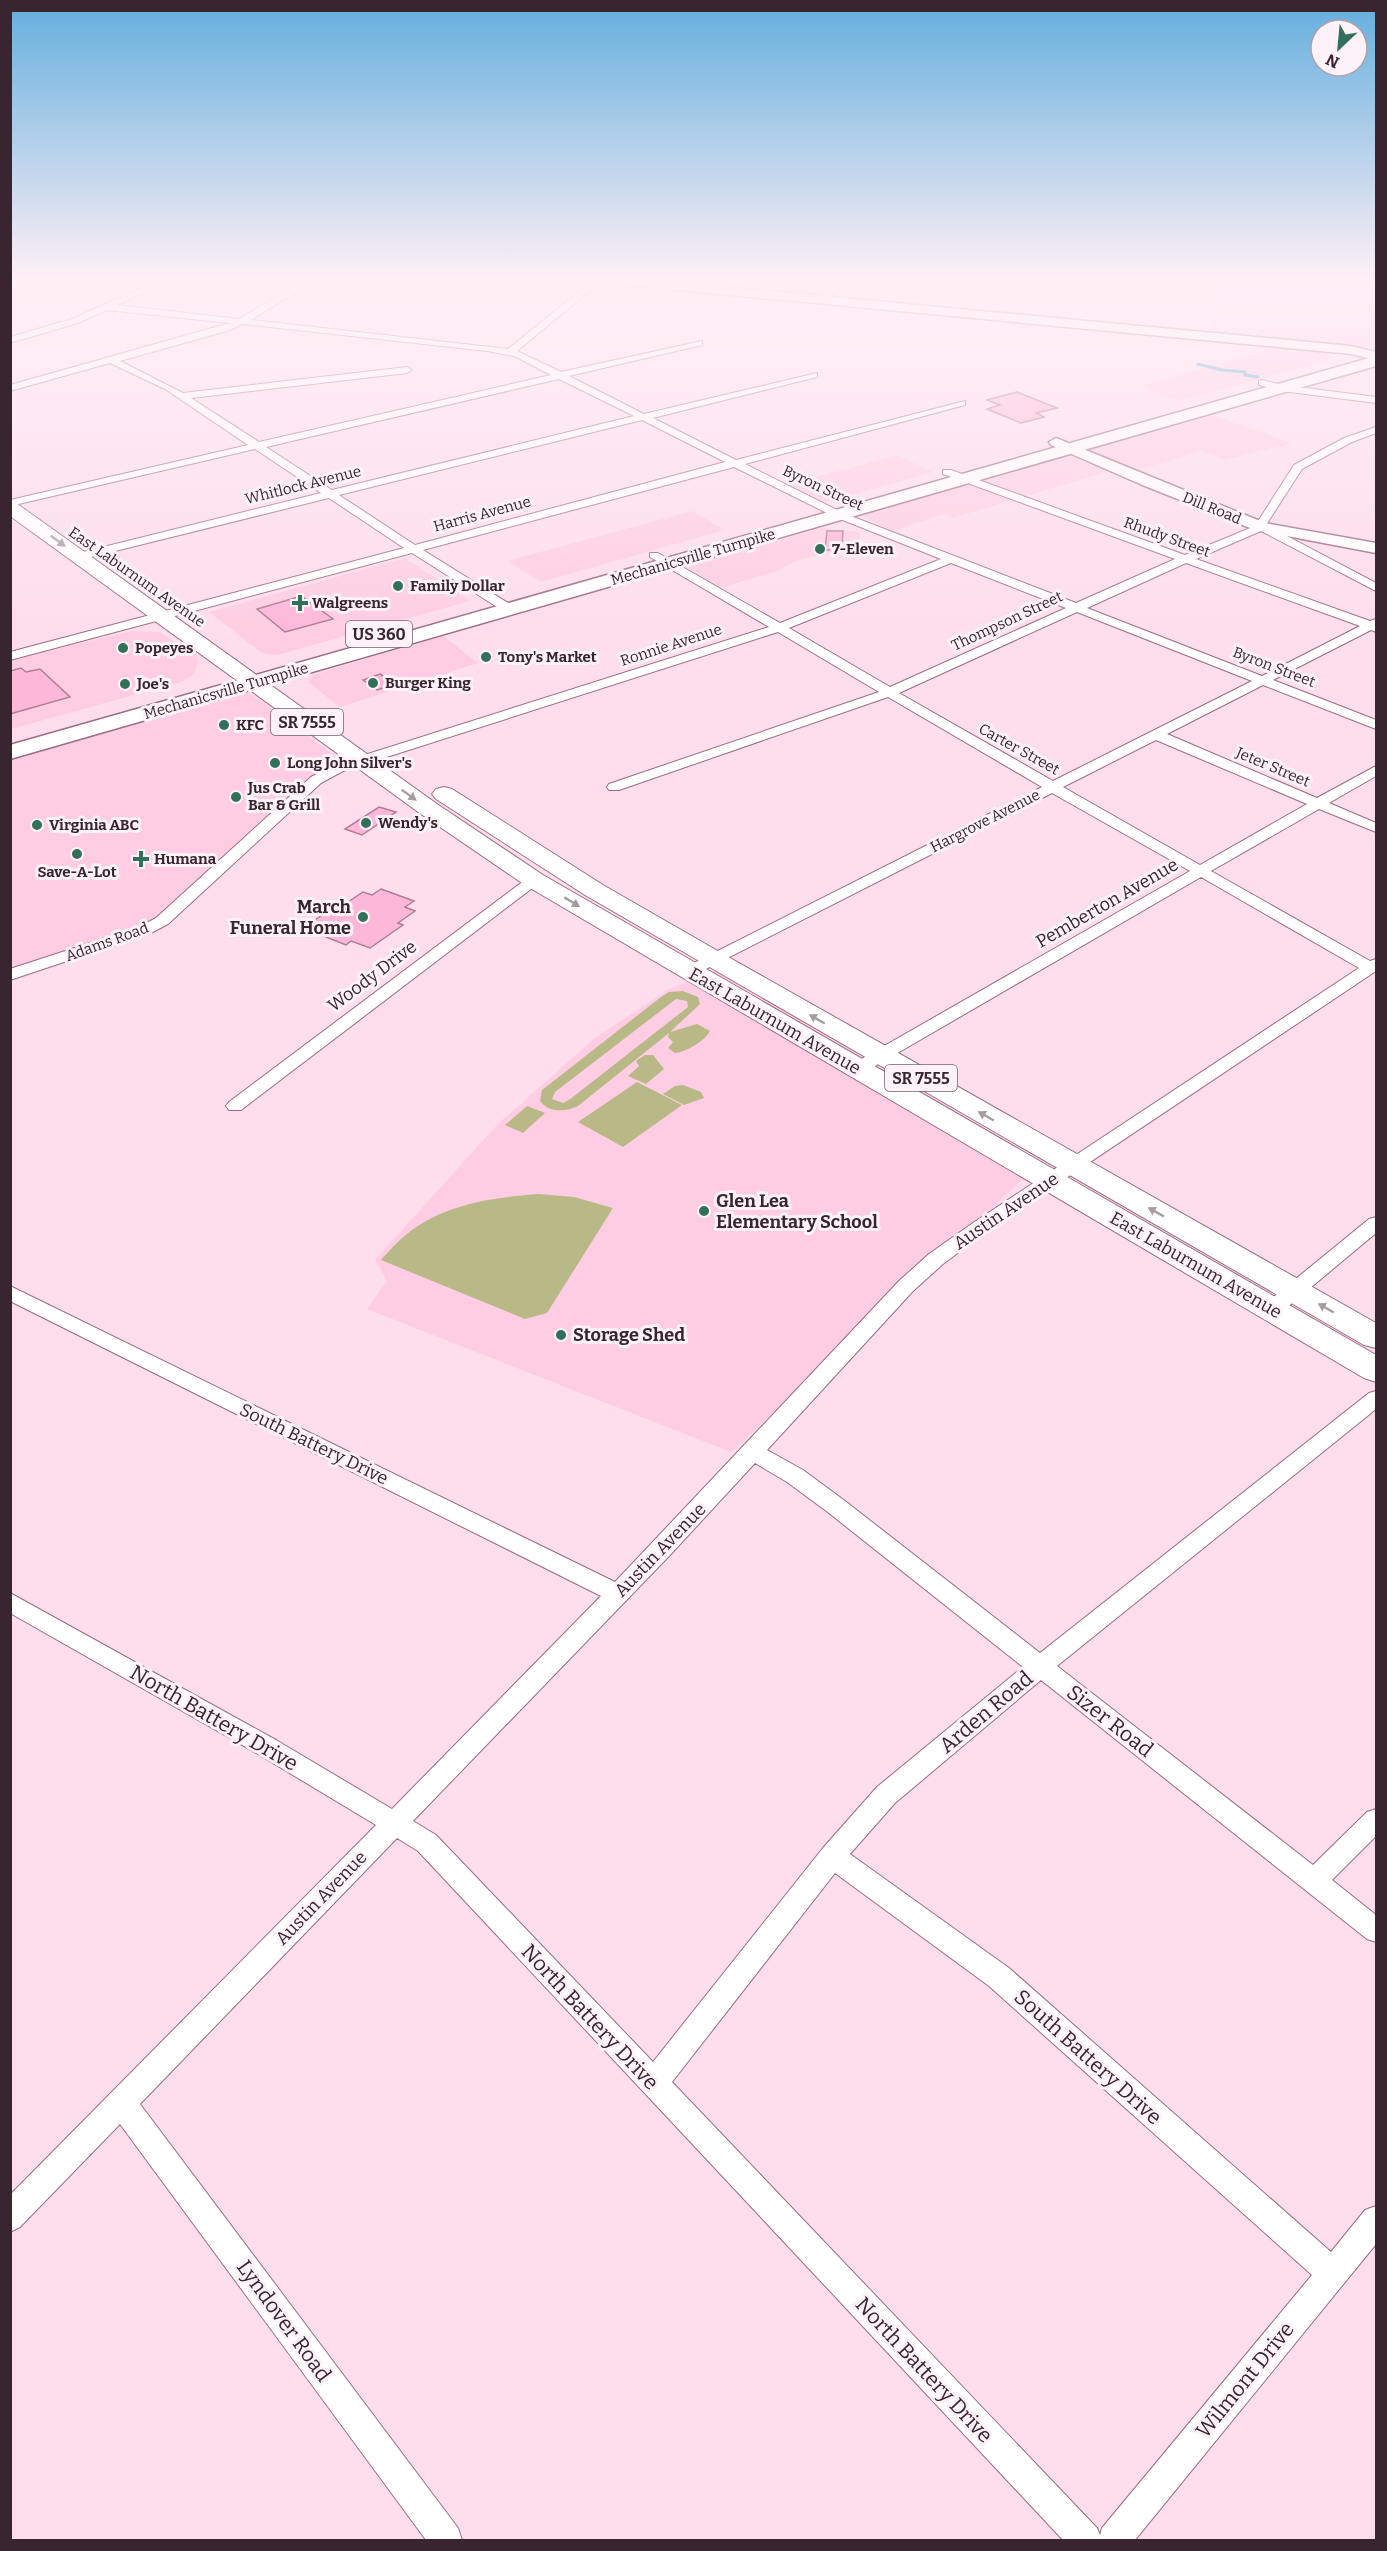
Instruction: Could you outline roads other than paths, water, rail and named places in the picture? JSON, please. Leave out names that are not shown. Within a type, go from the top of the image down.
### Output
[{"type":"highway","name":"Mechanicsville Turnpike","points":[[10,752],[258,675],[956,476],[1217,397]]},
{"type":"highway","name":"Mechanicsville Turnpike","points":[[1062,445],[1246,397]]},
{"type":"highway","name":"Mechanicsville Turnpike","points":[[10,738],[258,675]]},
{"type":"main road","name":"East Laburnum Avenue","points":[[14,500],[100,550],[182,609],[258,675],[374,757],[494,828],[702,966]]},
{"type":"main road","name":"East Laburnum Avenue","points":[[14,500],[79,556],[190,636],[258,675]]},
{"type":"main road","name":"East Laburnum Avenue","points":[[374,757],[469,838],[534,880],[702,966],[1283,1299],[1377,1370]]},
{"type":"main road","name":"East Laburnum Avenue","points":[[1283,1299],[1377,1337]]},
{"type":"street","points":[[183,397],[502,605]]},
{"type":"street","points":[[14,500],[469,397]]},
{"type":"street","name":"Byron Street","points":[[602,397],[832,511],[1377,725]]},
{"type":"street","name":"Whitlock Avenue","points":[[79,556],[724,397]]},
{"type":"street","points":[[1358,397],[1377,400]]},
{"type":"street","name":"Harris Avenue","points":[[10,656],[961,403]]},
{"type":"street","points":[[1377,430],[1348,440],[1298,467],[1261,527],[1377,588]]},
{"type":"street","name":"Dill Road","points":[[1062,445],[1261,527],[1377,548]]},
{"type":"street","name":"Rhudy Street","points":[[956,476],[1374,626]]},
{"type":"street","name":"Thompson Street","points":[[614,787],[890,692],[1261,527]]},
{"type":"street","name":"Ronnie Avenue","points":[[374,757],[779,628],[951,559]]},
{"type":"street","name":"Carter Street","points":[[661,560],[1053,787],[1374,966]]},
{"type":"street","name":"Hargrove Avenue","points":[[702,966],[1374,626]]},
{"type":"street","name":"Jeter Street","points":[[1157,735],[1377,828]]},
{"type":"street","name":"Adams Road","points":[[10,975],[145,930],[162,921],[316,780],[338,768],[374,757]]},
{"type":"street","name":"Pemberton Avenue","points":[[868,1062],[1377,770]]},
{"type":"street","name":"Woody Drive","points":[[235,1106],[534,880]]},
{"type":"street","name":"Austin Avenue","points":[[10,2217],[618,1594],[753,1452],[874,1317],[906,1286],[963,1240],[1374,966]]},
{"type":"street","points":[[1283,1299],[1377,1223]]},
{"type":"street","name":"South Battery Drive","points":[[10,1293],[618,1594]]},
{"type":"street","name":"Arden Road","points":[[653,2084],[832,1856],[886,1795],[1041,1666],[1377,1398]]},
{"type":"street","name":"Sizer Road","points":[[753,1452],[795,1476],[820,1495],[1377,1930]]},
{"type":"street","name":"North Battery Drive","points":[[10,1602],[267,1747],[393,1825],[427,1843],[1085,2541]]},
{"type":"street","points":[[1314,1881],[1377,1820]]},
{"type":"street","name":"South Battery Drive","points":[[832,1856],[999,1977],[1332,2273]]},
{"type":"street","name":"Lyndover Road","points":[[122,2103],[446,2541]]},
{"type":"street","name":"Wilmont Drive","points":[[1114,2541],[1377,2221]]},
{"type":"place","name":"7-Eleven","points":[[820,549]]},
{"type":"place","name":"Family Dollar","points":[[398,586]]},
{"type":"place","name":"Walgreens","points":[[300,603]]},
{"type":"place","name":"Popeyes","points":[[123,648]]},
{"type":"place","name":"Tony's Market","points":[[486,657]]},
{"type":"place","name":"Burger King","points":[[373,683]]},
{"type":"place","name":"Joe's","points":[[125,684]]},
{"type":"place","name":"KFC","points":[[224,725]]},
{"type":"place","name":"Long John Silver's","points":[[275,763]]},
{"type":"place","name":"Jus Crab Bar & Grill","points":[[236,797]]},
{"type":"place","name":"Wendy's","points":[[366,823]]},
{"type":"place","name":"Virginia ABC","points":[[37,825]]},
{"type":"place","name":"Save-A-Lot","points":[[77,854]]},
{"type":"place","name":"Humana","points":[[141,859]]},
{"type":"place","name":"March Funeral Home","points":[[363,917]]},
{"type":"place","name":"Glen Lea Elementary School","points":[[704,1211]]},
{"type":"place","name":"Storage Shed","points":[[561,1335]]}]
